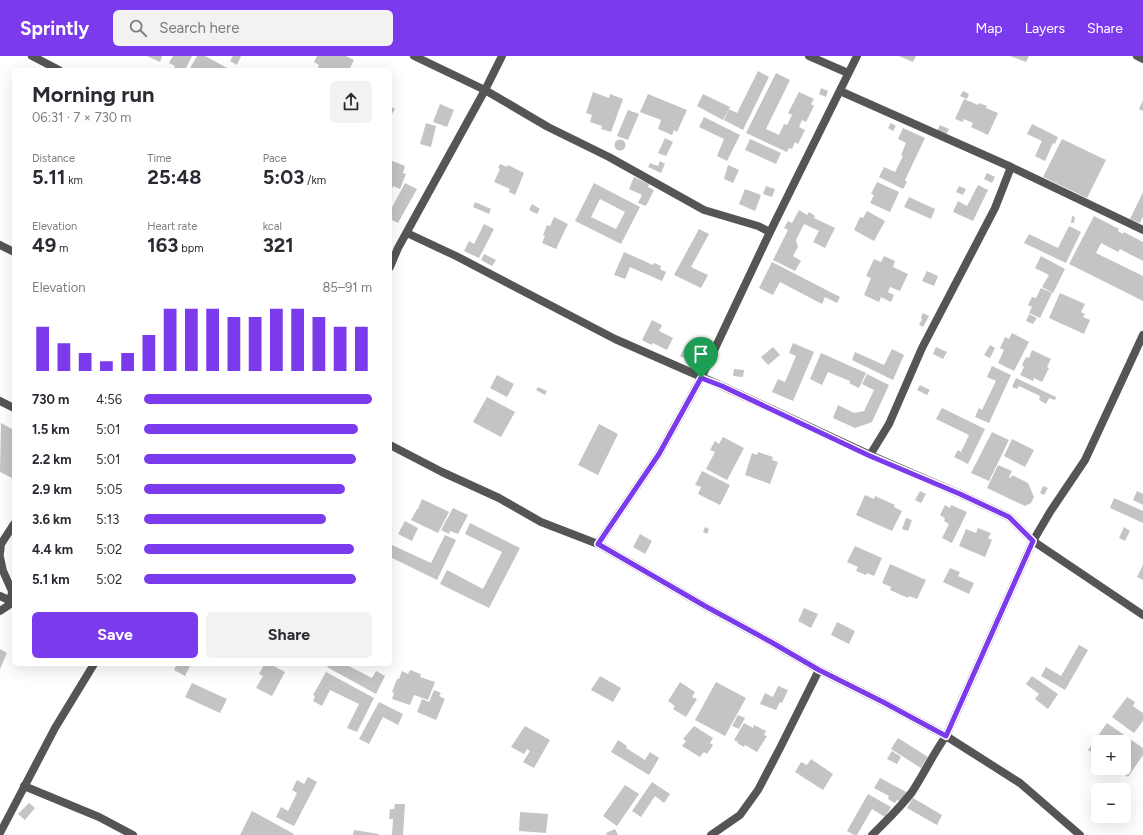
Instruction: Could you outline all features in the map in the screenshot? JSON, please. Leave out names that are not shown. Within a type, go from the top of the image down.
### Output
[{"type":"street","points":[[32,56],[55,68]]},
{"type":"street","points":[[414,56],[485,90],[548,127],[609,157],[704,210],[758,226],[770,232]]},
{"type":"street","points":[[392,262],[406,233],[485,90],[502,56]]},
{"type":"street","points":[[809,56],[848,73]]},
{"type":"street","points":[[598,544],[659,454],[701,378],[770,232],[857,56]]},
{"type":"street","points":[[1137,56],[1143,59]]},
{"type":"street","points":[[840,91],[1011,167],[1143,230]]},
{"type":"street","points":[[870,456],[889,424],[922,348],[995,208],[1011,167]]},
{"type":"street","points":[[406,233],[456,256],[615,339],[722,386],[870,456],[960,494],[1009,517],[1033,541],[1143,615]]},
{"type":"street","points":[[0,245],[12,251]]},
{"type":"street","points":[[392,245],[398,248]]},
{"type":"street","points":[[872,835],[905,800],[927,768],[935,751],[946,736],[1033,541],[1050,512],[1085,460],[1143,335]]},
{"type":"street","points":[[0,401],[12,407]]},
{"type":"street","points":[[392,446],[442,472],[499,498],[541,522],[598,544],[819,670],[946,736],[1020,784],[1080,835]]},
{"type":"street","points":[[0,553],[1,544],[12,527]]},
{"type":"street","points":[[0,557],[3,571],[12,591]]},
{"type":"street","points":[[0,596],[12,602]]},
{"type":"street","points":[[0,611],[12,603]]},
{"type":"street","points":[[0,834],[55,728],[93,666]]},
{"type":"street","points":[[711,835],[740,815],[758,790],[819,670]]},
{"type":"street","points":[[24,786],[99,817],[133,835]]},
{"type":"building","points":[[147,56],[162,56],[160,62]]},
{"type":"building","points":[[173,56],[192,56],[186,68],[174,68],[175,66],[169,63]]},
{"type":"building","points":[[197,56],[205,56],[227,68],[190,68]]},
{"type":"building","points":[[233,56],[241,56],[237,65],[230,61]]},
{"type":"building","points":[[317,56],[346,56],[354,60],[350,68],[318,68],[319,65],[314,62]]},
{"type":"building","points":[[899,56],[916,56],[913,62]]},
{"type":"building","points":[[1010,56],[1029,56],[1026,62]]},
{"type":"building","points":[[758,71],[769,77],[743,130],[724,120],[729,109],[737,113]]},
{"type":"building","points":[[776,73],[790,80],[766,129],[779,135],[784,124],[787,125],[792,115],[788,113],[799,92],[814,99],[811,104],[814,106],[806,122],[802,120],[799,127],[805,130],[798,144],[795,142],[792,149],[789,148],[787,152],[746,133]]},
{"type":"building","points":[[821,88],[828,91],[826,97],[819,94]]},
{"type":"building","points":[[963,91],[969,94],[967,99],[960,96]]},
{"type":"building","points":[[593,92],[609,98],[610,94],[623,99],[611,132],[601,129],[602,126],[590,122],[592,115],[586,113]]},
{"type":"building","points":[[648,94],[687,110],[677,132],[674,130],[672,135],[658,129],[661,120],[640,112]]},
{"type":"building","points":[[703,94],[730,107],[723,120],[697,106]]},
{"type":"building","points":[[964,99],[978,105],[979,103],[987,106],[986,108],[998,113],[988,135],[971,127],[973,123],[964,119],[963,122],[955,119]]},
{"type":"building","points":[[1143,100],[1143,111],[1139,109]]},
{"type":"building","points":[[440,104],[454,110],[447,127],[433,122]]},
{"type":"building","points":[[628,110],[639,114],[628,140],[617,136]]},
{"type":"building","points":[[704,117],[740,135],[727,161],[717,156],[724,139],[699,127]]},
{"type":"building","points":[[426,123],[436,126],[431,147],[420,144]]},
{"type":"building","points":[[891,123],[896,126],[893,131],[888,128]]},
{"type":"building","points":[[1032,124],[1058,137],[1055,144],[1053,143],[1045,161],[1035,156],[1042,141],[1027,134]]},
{"type":"building","points":[[940,125],[949,129],[946,135],[937,131]]},
{"type":"building","points":[[903,128],[925,138],[905,180],[907,182],[903,189],[879,177],[884,167],[895,172],[903,156],[901,155],[906,143],[898,139]]},
{"type":"building","points":[[665,138],[673,142],[666,156],[658,153]]},
{"type":"building","points":[[620,139],[624,141],[626,145],[624,149],[620,151],[616,149],[614,145],[616,141]]},
{"type":"building","points":[[750,139],[781,153],[776,164],[745,150]]},
{"type":"building","points":[[1062,139],[1106,160],[1087,198],[1043,177]]},
{"type":"building","points":[[392,161],[405,166],[403,173],[406,174],[400,189],[393,186],[392,189]]},
{"type":"building","points":[[660,161],[665,164],[661,173],[648,167],[650,163],[658,166]]},
{"type":"building","points":[[500,164],[507,167],[508,165],[524,173],[515,195],[509,192],[510,189],[494,182],[500,169],[498,168]]},
{"type":"building","points":[[728,165],[739,170],[733,183],[724,179]]},
{"type":"building","points":[[987,173],[995,177],[992,183],[984,179]]},
{"type":"building","points":[[634,177],[649,184],[648,187],[654,190],[646,206],[638,203],[642,195],[629,189]]},
{"type":"building","points":[[877,182],[899,192],[890,212],[870,203],[874,195],[871,194]]},
{"type":"building","points":[[405,183],[417,189],[398,223],[392,220],[392,207]]},
{"type":"building","points":[[594,183],[640,207],[621,244],[575,221]],"holes":[[[600,199],[625,212],[616,229],[591,217]]]},
{"type":"building","points":[[978,185],[988,190],[973,221],[953,212],[958,201],[967,206]]},
{"type":"building","points":[[766,186],[775,189],[772,197],[763,194]]},
{"type":"building","points":[[959,186],[966,189],[963,195],[956,192]]},
{"type":"building","points":[[745,189],[761,195],[755,211],[739,204]]},
{"type":"building","points":[[1143,192],[1143,216],[1140,223],[1130,219]]},
{"type":"building","points":[[909,197],[935,209],[931,219],[904,207]]},
{"type":"building","points":[[475,202],[491,209],[489,214],[473,207]]},
{"type":"building","points":[[532,204],[540,209],[537,214],[529,210]]},
{"type":"building","points":[[799,210],[807,215],[809,212],[815,216],[814,218],[835,228],[825,248],[813,242],[819,231],[804,224],[796,240],[798,247],[793,256],[801,261],[795,271],[773,260],[788,230],[784,228],[788,221],[792,223]]},
{"type":"building","points":[[867,211],[885,221],[874,241],[854,230],[860,217],[863,218]]},
{"type":"building","points":[[1072,216],[1075,217],[1074,223],[1071,223]]},
{"type":"building","points":[[1094,216],[1119,229],[1118,231],[1123,234],[1124,232],[1143,242],[1143,261],[1120,249],[1118,252],[1101,243],[1096,253],[1143,276],[1143,301],[1069,264]]},
{"type":"building","points":[[554,217],[568,224],[556,249],[542,243],[547,225],[550,226]]},
{"type":"building","points":[[484,224],[494,229],[479,258],[464,251],[469,241],[474,244]]},
{"type":"building","points":[[1069,226],[1081,232],[1066,263],[1024,243],[1029,234],[1058,248]]},
{"type":"building","points":[[699,229],[709,234],[691,267],[708,275],[701,288],[674,275]]},
{"type":"building","points":[[624,252],[653,265],[654,263],[661,266],[660,269],[666,272],[662,281],[630,267],[625,279],[614,275]]},
{"type":"building","points":[[484,254],[496,260],[492,266],[481,260]]},
{"type":"building","points":[[884,256],[895,261],[893,267],[908,274],[900,291],[890,287],[888,292],[894,295],[891,302],[881,297],[879,302],[864,295],[871,278],[866,276],[874,259],[881,262]]},
{"type":"building","points":[[1041,256],[1065,269],[1053,293],[1042,287],[1049,275],[1035,268]]},
{"type":"building","points":[[772,262],[840,297],[837,303],[825,297],[822,304],[780,282],[773,295],[759,288]]},
{"type":"building","points":[[927,271],[938,276],[934,286],[922,281]]},
{"type":"building","points":[[1041,288],[1052,293],[1040,318],[1029,313],[1032,307],[1028,305],[1032,297],[1036,298]]},
{"type":"building","points":[[1060,293],[1085,304],[1081,312],[1085,314],[1083,317],[1090,320],[1084,334],[1049,318]]},
{"type":"building","points":[[923,313],[929,316],[923,327],[919,325]]},
{"type":"building","points":[[1029,314],[1037,318],[1033,324],[1026,321]]},
{"type":"building","points":[[652,320],[662,325],[659,331],[673,338],[667,350],[653,343],[652,345],[642,340]]},
{"type":"building","points":[[1012,333],[1029,342],[1014,371],[998,363],[1004,350],[1000,348],[1005,337],[1009,339]]},
{"type":"building","points":[[793,343],[814,352],[793,401],[772,392],[778,379],[785,382],[796,356],[789,353]]},
{"type":"building","points":[[686,345],[693,348],[691,351],[699,355],[695,363],[680,356]]},
{"type":"building","points":[[990,345],[995,348],[990,358],[984,355]]},
{"type":"building","points":[[773,347],[780,355],[768,365],[761,357]]},
{"type":"building","points":[[936,347],[947,352],[943,359],[933,354]]},
{"type":"building","points":[[892,349],[904,355],[893,380],[852,360],[855,352],[884,365]]},
{"type":"building","points":[[1032,350],[1051,359],[1047,367],[1049,368],[1042,382],[1034,378],[1033,381],[1020,375],[1024,367],[1022,365],[1026,357],[1029,358]]},
{"type":"building","points":[[821,353],[866,373],[859,388],[849,383],[850,381],[828,372],[822,385],[810,379]]},
{"type":"building","points":[[992,366],[1011,375],[989,423],[975,417],[979,408],[982,410],[996,381],[987,377]]},
{"type":"building","points":[[734,369],[744,370],[743,377],[733,376]]},
{"type":"building","points":[[867,374],[889,385],[872,422],[855,428],[833,418],[838,405],[854,413],[864,411],[874,390],[862,384]]},
{"type":"building","points":[[497,375],[514,384],[507,397],[490,388]]},
{"type":"building","points":[[1016,378],[1056,397],[1055,400],[1049,398],[1046,404],[1039,400],[1040,396],[1019,386],[1017,389],[1012,387]]},
{"type":"building","points":[[920,385],[930,390],[927,395],[917,390]]},
{"type":"building","points":[[538,387],[547,391],[545,395],[536,390]]},
{"type":"building","points":[[487,397],[515,412],[501,437],[473,422]]},
{"type":"building","points":[[942,408],[985,429],[968,464],[954,457],[958,450],[961,452],[969,435],[936,419]]},
{"type":"building","points":[[1,423],[12,429],[12,478],[0,472]]},
{"type":"building","points":[[599,424],[618,434],[598,475],[578,465]]},
{"type":"building","points":[[992,432],[1009,440],[989,481],[971,473]]},
{"type":"building","points":[[723,437],[744,448],[727,480],[706,469],[715,452],[710,450],[715,441],[719,444]]},
{"type":"building","points":[[1012,439],[1034,450],[1025,467],[1004,456]]},
{"type":"building","points":[[758,452],[773,457],[772,460],[778,462],[770,484],[745,475],[752,453],[757,455]]},
{"type":"building","points":[[998,465],[1012,471],[1009,477],[1011,478],[1012,475],[1028,483],[1034,497],[1031,503],[1025,506],[987,488]]},
{"type":"building","points":[[702,471],[730,485],[720,505],[698,494],[701,487],[695,485]]},
{"type":"building","points":[[1043,486],[1048,488],[1044,495],[1040,493]]},
{"type":"building","points":[[920,491],[926,494],[921,503],[915,500]]},
{"type":"building","points":[[1137,491],[1143,494],[1143,505],[1133,500]]},
{"type":"building","points":[[865,495],[874,499],[875,496],[895,505],[894,507],[902,511],[892,531],[856,515]]},
{"type":"building","points":[[1114,498],[1143,511],[1143,523],[1110,508]]},
{"type":"building","points":[[422,499],[449,512],[438,533],[411,520]]},
{"type":"building","points":[[945,505],[950,508],[951,505],[967,512],[952,543],[942,538],[949,524],[944,521],[945,518],[940,515]]},
{"type":"building","points":[[453,508],[468,515],[458,534],[450,531],[449,534],[441,530]]},
{"type":"building","points":[[906,518],[912,520],[908,531],[902,529]]},
{"type":"building","points":[[405,521],[418,528],[412,541],[398,534]]},
{"type":"building","points":[[470,523],[520,548],[489,608],[440,584],[447,570],[483,589],[502,552],[465,534]]},
{"type":"building","points":[[705,527],[709,529],[707,534],[703,532]]},
{"type":"building","points":[[1124,527],[1130,531],[1125,541],[1119,538]]},
{"type":"building","points":[[978,528],[991,533],[988,538],[992,540],[985,557],[959,546],[966,529],[976,533]]},
{"type":"building","points":[[640,534],[652,541],[645,554],[633,547]]},
{"type":"building","points":[[445,535],[456,540],[437,580],[392,558],[392,545],[431,563]]},
{"type":"building","points":[[855,546],[882,558],[874,576],[856,571],[858,567],[847,562]]},
{"type":"building","points":[[890,564],[926,580],[917,599],[909,596],[908,598],[890,590],[891,587],[882,583]]},
{"type":"building","points":[[1143,565],[1143,580],[1137,577]]},
{"type":"building","points":[[950,568],[960,572],[958,576],[974,583],[969,594],[943,582]]},
{"type":"building","points":[[804,608],[818,614],[811,628],[798,621]]},
{"type":"building","points":[[837,622],[855,631],[849,644],[831,635]]},
{"type":"building","points":[[1079,645],[1088,650],[1065,690],[1041,676],[1046,667],[1061,676]]},
{"type":"building","points":[[0,649],[7,653],[0,669]]},
{"type":"building","points":[[176,666],[190,666],[185,676],[174,670]]},
{"type":"building","points":[[263,666],[274,666],[285,672],[272,696],[256,688],[263,676],[259,674]]},
{"type":"building","points":[[349,666],[372,678],[376,671],[385,676],[376,694],[327,667]]},
{"type":"building","points":[[410,670],[421,674],[420,677],[435,682],[428,700],[414,695],[410,705],[392,699],[394,693],[392,692],[402,671],[408,674]]},
{"type":"building","points":[[326,672],[374,698],[357,732],[347,728],[359,704],[330,690],[322,706],[313,701],[315,696],[313,695]]},
{"type":"building","points":[[600,676],[621,688],[613,702],[591,690]]},
{"type":"building","points":[[1032,676],[1058,694],[1048,709],[1035,699],[1039,694],[1026,684]]},
{"type":"building","points":[[680,682],[695,692],[692,697],[697,699],[686,717],[673,709],[675,706],[668,701]]},
{"type":"building","points":[[716,682],[746,698],[725,736],[695,720]]},
{"type":"building","points":[[192,683],[227,699],[220,713],[185,697]]},
{"type":"building","points":[[778,686],[788,690],[782,703],[780,702],[776,710],[760,704],[765,693],[773,697]]},
{"type":"building","points":[[434,690],[441,693],[439,696],[445,699],[436,720],[417,712],[422,699],[429,702]]},
{"type":"building","points":[[1127,697],[1135,702],[1133,706],[1143,713],[1143,721],[1134,733],[1112,717]]},
{"type":"building","points":[[379,702],[403,714],[398,725],[383,717],[369,744],[359,739]]},
{"type":"building","points":[[738,715],[745,718],[739,729],[732,726]]},
{"type":"building","points":[[744,723],[753,728],[754,725],[766,731],[764,735],[767,736],[757,752],[745,745],[744,747],[734,740]]},
{"type":"building","points":[[1107,723],[1124,735],[1099,735]]},
{"type":"building","points":[[525,726],[550,740],[534,768],[523,762],[530,751],[527,749],[524,754],[511,747]]},
{"type":"building","points":[[694,726],[713,738],[710,743],[713,745],[707,754],[704,752],[700,757],[682,746],[686,741],[683,739]]},
{"type":"building","points":[[898,738],[928,757],[921,768],[891,749]]},
{"type":"building","points":[[618,740],[627,746],[626,748],[645,760],[650,752],[659,758],[649,775],[611,752]]},
{"type":"building","points":[[1131,740],[1143,748],[1143,755],[1131,773]]},
{"type":"building","points":[[892,751],[901,757],[897,764],[887,759]]},
{"type":"building","points":[[811,759],[833,774],[823,790],[795,772],[801,762],[807,765]]},
{"type":"building","points":[[308,777],[317,782],[294,826],[276,817],[281,807],[288,811],[297,793],[292,790],[297,780],[304,784]]},
{"type":"building","points":[[880,778],[908,793],[902,803],[897,800],[895,803],[888,799],[889,796],[874,788]]},
{"type":"building","points":[[652,782],[670,794],[664,803],[655,796],[641,817],[632,811]]},
{"type":"building","points":[[625,785],[639,794],[617,826],[603,816]]},
{"type":"building","points":[[868,794],[891,807],[885,817],[872,809],[857,835],[854,835],[847,831]]},
{"type":"building","points":[[913,798],[942,815],[937,825],[907,808]]},
{"type":"building","points":[[29,803],[35,808],[25,820],[18,814]]},
{"type":"building","points":[[395,804],[405,804],[403,835],[392,835],[393,819],[389,819],[390,809],[394,809]]},
{"type":"building","points":[[252,811],[294,834],[240,835]]},
{"type":"building","points":[[520,812],[548,814],[546,833],[519,831]]},
{"type":"building","points":[[615,829],[618,835],[607,835],[606,833]]},
{"type":"building","points":[[354,830],[379,834],[379,835],[353,835]]},
{"type":"route","points":[[701,378],[722,386],[870,456],[960,494],[1009,517],[1033,541],[946,736],[819,670],[598,544],[659,454],[701,378]]}]
